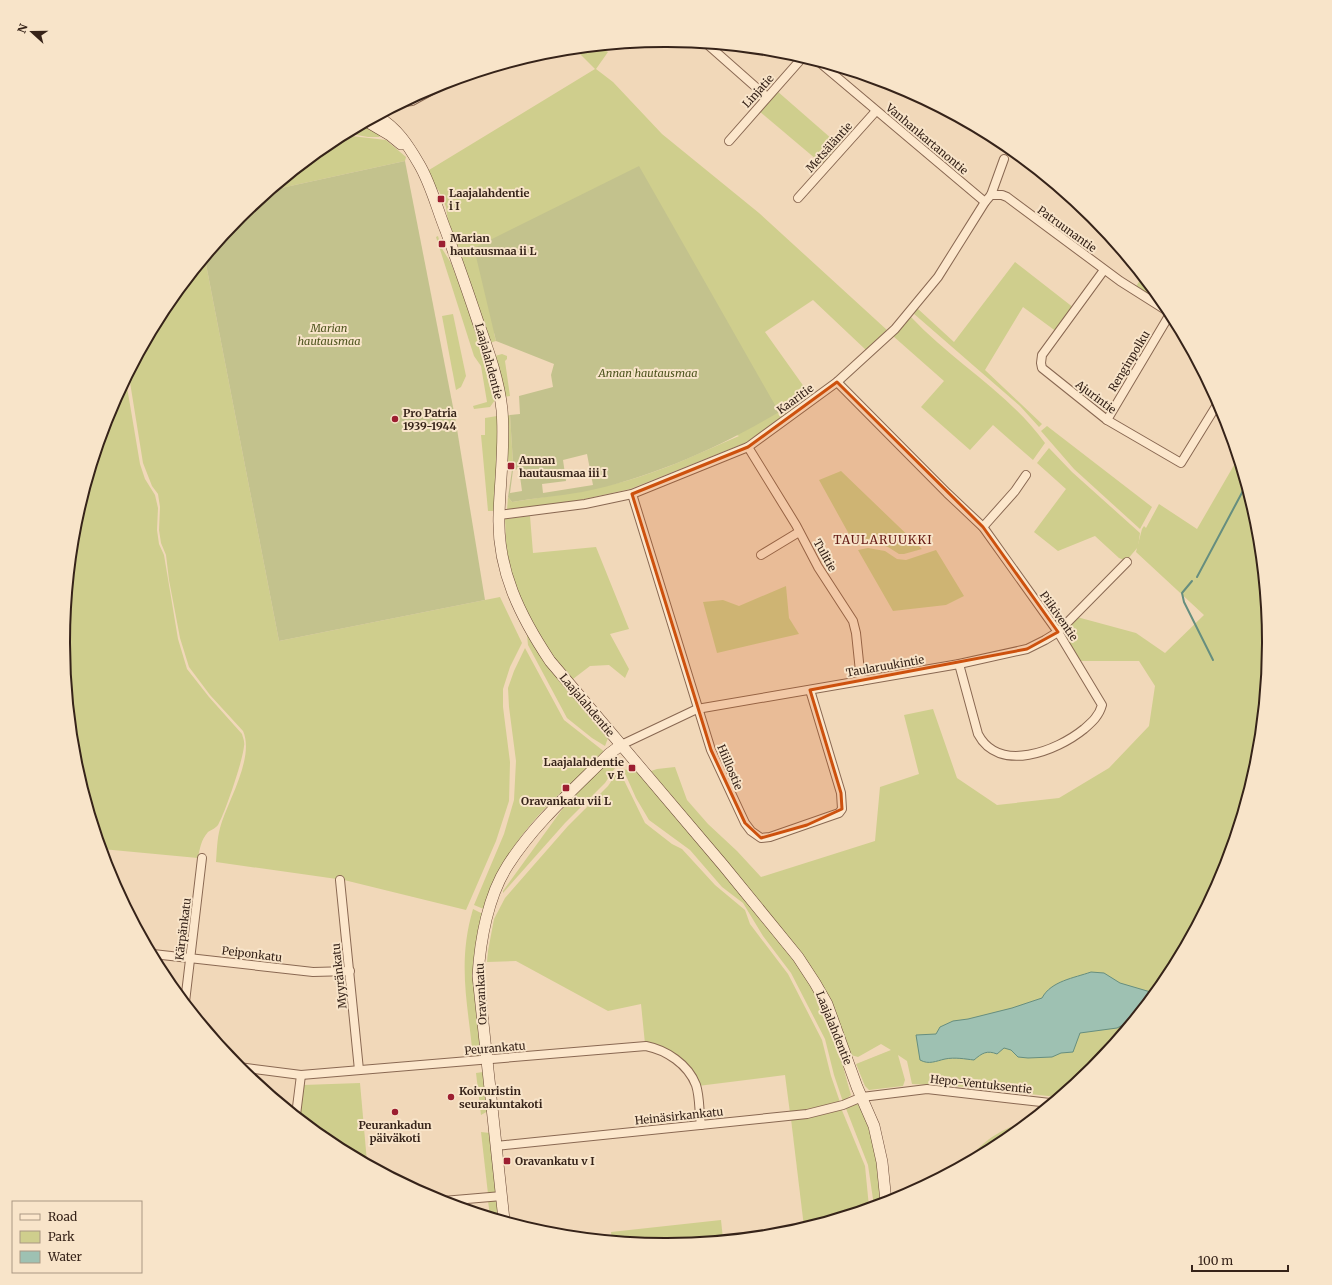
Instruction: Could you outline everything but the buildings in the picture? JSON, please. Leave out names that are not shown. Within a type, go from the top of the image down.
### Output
[{"type":"street","points":[[712,49],[767,97]]},
{"type":"street","name":"Linjatie","points":[[729,140],[799,62]]},
{"type":"street","name":"Vanhankartanontie","points":[[828,70],[876,111],[988,198]]},
{"type":"street","name":"Metsäläntie","points":[[798,198],[876,111]]},
{"type":"street","name":"Laajalahdentie","points":[[382,120],[395,129],[424,174],[461,271],[490,354],[502,409],[503,442],[499,515],[503,564],[514,597],[525,620],[550,661],[723,865],[798,957],[827,1004],[857,1087],[874,1126],[883,1169],[885,1196]]},
{"type":"street","name":"Laajalahdentie","points":[[372,125],[395,138],[413,155]]},
{"type":"street","name":"Kaaritie","points":[[499,515],[585,504],[632,494],[748,446],[837,382],[895,330],[938,277],[988,198],[1004,159]]},
{"type":"street","name":"Patruunantie","points":[[988,198],[1002,194],[1007,197],[1104,270],[1154,303]]},
{"type":"street","name":"Ajurintie","points":[[1104,270],[1042,355],[1041,363],[1047,373],[1107,420],[1181,463],[1214,410]]},
{"type":"street","name":"Renginpolku","points":[[1107,420],[1166,320]]},
{"type":"street","name":"Piikiventie","points":[[837,382],[947,493],[983,527],[1058,632],[1102,705],[1097,716],[1087,726],[1072,738],[1053,749],[1035,754],[1019,755],[990,749],[982,743],[978,734],[959,664]]},
{"type":"street","name":"Tulitie","points":[[748,446],[818,567],[853,621],[856,633],[860,681]]},
{"type":"street","points":[[983,527],[1015,491],[1026,475]]},
{"type":"street","name":"Hiillostie","points":[[632,494],[710,750],[745,823],[757,836],[761,838],[770,837],[833,816],[842,810],[841,793],[810,690]]},
{"type":"street","points":[[761,555],[799,532]]},
{"type":"street","name":"Taularuukintie","points":[[621,745],[697,709],[959,664],[1026,649],[1058,632],[1127,562]]},
{"type":"street","name":"Oravankatu","points":[[504,1215],[478,976],[479,947],[492,901],[508,864],[531,832],[609,754],[621,745]]},
{"type":"street","name":"Kärpänkatu","points":[[186,994],[202,858]]},
{"type":"street","name":"Myyränkatu","points":[[340,880],[359,1070]]},
{"type":"street","name":"Peiponkatu","points":[[159,955],[313,972],[350,971]]},
{"type":"street","name":"Peurankatu","points":[[251,1069],[301,1075],[646,1046],[655,1048],[674,1058],[692,1077],[696,1086],[701,1125]]},
{"type":"street","points":[[297,1110],[301,1075]]},
{"type":"street","name":"Hepo-Ventuksentie","points":[[862,1097],[927,1089],[1044,1102]]},
{"type":"street","name":"Heinäsirkankatu","points":[[496,1146],[807,1114],[842,1105],[862,1097]]},
{"type":"street","points":[[457,1200],[502,1196]]},
{"type":"highlighted area","points":[[837,382],[983,527],[1058,632],[1027,649],[810,690],[841,793],[842,809],[807,825],[761,838],[745,823],[711,750],[632,494],[748,447]]},
{"type":"green space","points":[[605,50],[608,52],[596,69],[613,82],[662,134],[759,213],[887,330],[867,351],[813,300],[765,332],[812,398],[745,443],[630,489],[580,500],[507,510],[508,497],[512,502],[612,485],[641,477],[739,436],[494,333],[496,341],[489,343],[448,222],[446,207],[439,191],[431,182],[429,170],[595,69],[579,53]]},
{"type":"green space","points":[[777,91],[840,146],[823,165],[759,111]]},
{"type":"green space","points":[[370,126],[383,133],[379,137],[355,135]]},
{"type":"green space","points":[[353,136],[386,140],[406,157],[405,161],[281,188],[303,170]]},
{"type":"green space","name":"Marian hautausmaa","points":[[405,161],[455,417],[485,600],[279,641],[206,265],[245,221],[281,188]]},
{"type":"green space","name":"Annan hautausmaa","points":[[639,166],[779,412],[732,438],[684,460],[633,479],[582,492],[512,502],[508,497],[513,463],[510,415],[520,414],[519,396],[553,387],[551,375],[554,364],[496,341],[474,248]],"holes":[[[587,454],[593,485],[543,493],[542,484],[566,481],[563,460]],[[519,469],[522,491],[510,493],[513,470]]]},
{"type":"green space","points":[[438,236],[441,247],[451,263],[464,297],[487,366],[495,400],[490,407],[474,409],[473,406],[487,402],[481,366],[474,356],[436,237]]},
{"type":"green space","points":[[1015,262],[1074,308],[1057,332],[1023,307],[985,370],[1042,424],[1039,427],[1020,406],[913,313],[917,308],[954,342]]},
{"type":"green space","points":[[206,265],[279,641],[500,597],[522,643],[510,667],[503,689],[503,707],[510,762],[509,801],[496,841],[466,910],[344,880],[216,862],[220,828],[243,767],[246,742],[243,731],[210,695],[189,667],[180,638],[166,555],[161,543],[159,530],[160,507],[158,494],[152,486],[143,463],[130,383],[150,345],[171,312]]},
{"type":"green space","points":[[1139,282],[1151,298],[1135,288]]},
{"type":"green space","points":[[453,314],[466,376],[461,387],[456,390],[442,316]]},
{"type":"green space","points":[[911,317],[945,349],[998,393],[1031,425],[1045,443],[1033,460],[993,425],[970,450],[921,407],[944,381],[893,336]]},
{"type":"green space","points":[[502,354],[507,356],[505,361],[510,396],[504,397],[495,356]]},
{"type":"green space","points":[[127,389],[140,464],[145,479],[155,495],[158,508],[157,530],[159,544],[164,555],[178,639],[187,669],[209,697],[242,734],[244,742],[243,753],[225,810],[218,825],[208,832],[204,838],[198,858],[108,850],[91,797],[82,759],[76,720],[70,642],[76,565],[82,526],[102,451]]},
{"type":"green space","points":[[510,415],[513,463],[508,463],[506,416]]},
{"type":"green space","points":[[497,416],[499,431],[497,511],[488,511],[481,435],[485,435],[485,418]]},
{"type":"green space","points":[[1047,426],[1152,507],[1140,529],[1074,469],[1041,431]]},
{"type":"green space","points":[[1049,448],[1072,472],[1140,533],[1138,547],[1126,561],[1119,558],[1095,536],[1058,551],[1034,532],[1066,489],[1037,463]]},
{"type":"green space","points":[[1234,465],[1250,526],[1260,604],[1262,642],[1256,720],[1250,759],[1230,834],[1200,906],[1182,940],[1161,973],[1114,1035],[1087,1064],[1051,1096],[967,1087],[912,1084],[907,1061],[898,1055],[905,1080],[903,1086],[869,1090],[865,1086],[856,1064],[891,1050],[881,1044],[858,1057],[851,1055],[828,1001],[720,854],[651,771],[675,767],[687,800],[708,824],[737,851],[761,877],[875,841],[880,787],[919,774],[904,715],[933,709],[957,778],[997,805],[1059,798],[1109,768],[1149,726],[1155,686],[1139,661],[1080,661],[1062,632],[1077,617],[1136,633],[1165,653],[1204,615],[1136,552],[1142,529],[1144,526],[1146,528],[1159,504],[1197,529]]},
{"type":"green space","points":[[841,471],[922,549],[899,554],[880,544],[855,545],[819,480]]},
{"type":"green space","points":[[530,516],[533,553],[596,547],[629,629],[610,634],[629,669],[625,678],[609,665],[590,666],[573,679],[551,654],[532,626],[507,563],[505,519]]},
{"type":"green space","points":[[868,548],[885,551],[897,559],[906,560],[936,550],[964,596],[946,605],[893,611],[858,550]]},
{"type":"green space","points":[[786,586],[789,618],[799,634],[717,653],[703,602],[723,600],[739,606]]},
{"type":"green space","points":[[527,635],[608,738],[605,746],[592,738],[567,718],[528,645]]},
{"type":"green space","points":[[525,648],[564,720],[606,753],[563,790],[524,833],[500,870],[486,910],[474,905],[504,834],[514,800],[516,761],[508,688]]},
{"type":"green space","points":[[610,757],[617,765],[605,783],[565,823],[503,893],[566,804]]},
{"type":"green space","points":[[623,769],[637,772],[645,780],[724,872],[812,984],[831,1024],[851,1095],[843,1102],[834,1075],[825,1039],[791,973],[763,936],[743,903],[722,887],[690,850],[649,820],[636,798]]},
{"type":"green space","points":[[619,770],[645,823],[672,844],[682,849],[715,885],[745,910],[750,924],[788,974],[822,1040],[831,1076],[840,1102],[790,1113],[785,1075],[698,1086],[694,1076],[645,1044],[641,1004],[608,1011],[516,961],[487,962],[494,919],[505,898],[568,826],[608,786]]},
{"type":"green space","points":[[473,909],[483,914],[483,1058],[473,1058],[465,984],[468,929]]},
{"type":"green space","points":[[483,1072],[488,1111],[481,1115],[476,1073]]},
{"type":"green space","points":[[360,1083],[367,1157],[335,1138],[300,1112],[303,1085]]},
{"type":"green space","points":[[858,1104],[864,1116],[872,1140],[878,1165],[881,1198],[873,1200],[868,1165],[845,1106]]},
{"type":"green space","points":[[841,1108],[865,1166],[869,1202],[803,1222],[791,1119]]},
{"type":"green space","points":[[1014,1126],[975,1151],[992,1137]]},
{"type":"green space","points":[[481,1132],[490,1133],[497,1192],[488,1194]]},
{"type":"green space","points":[[497,1200],[499,1214],[489,1211],[488,1201]]},
{"type":"green space","points":[[721,1220],[723,1235],[666,1238],[627,1237],[611,1235],[611,1232]]},
{"type":"water","points":[[1091,972],[1104,973],[1120,983],[1148,991],[1121,1026],[1117,1028],[1080,1033],[1073,1052],[1061,1053],[1052,1057],[1028,1058],[1018,1057],[1011,1050],[1004,1048],[997,1054],[990,1052],[985,1053],[974,1060],[952,1058],[929,1062],[920,1060],[916,1035],[936,1034],[940,1027],[953,1021],[968,1019],[1012,1008],[1042,998],[1051,988],[1070,978]]},
{"type":"waterway","points":[[1197,577],[1242,493]]},
{"type":"waterway","points":[[1192,581],[1182,593],[1184,602],[1213,660]]},
{"type":"place","name":"Laajalahdentie i I","points":[[441,199]]},
{"type":"place","name":"Marian hautausmaa ii L","points":[[442,244]]},
{"type":"place","name":"Pro Patria 1939-1944","points":[[395,419]]},
{"type":"place","name":"Annan hautausmaa iii I","points":[[511,466]]},
{"type":"place","name":"Laajalahdentie v E","points":[[632,768]]},
{"type":"place","name":"Oravankatu vii L","points":[[566,788]]},
{"type":"place","name":"Koivuristin seurakuntakoti","points":[[451,1097]]},
{"type":"place","name":"Peurankadun päiväkoti","points":[[395,1112]]},
{"type":"place","name":"Oravankatu v I","points":[[507,1161]]},
{"type":"district","name":"TAULARUUKKI","points":[[883,539]]}]
